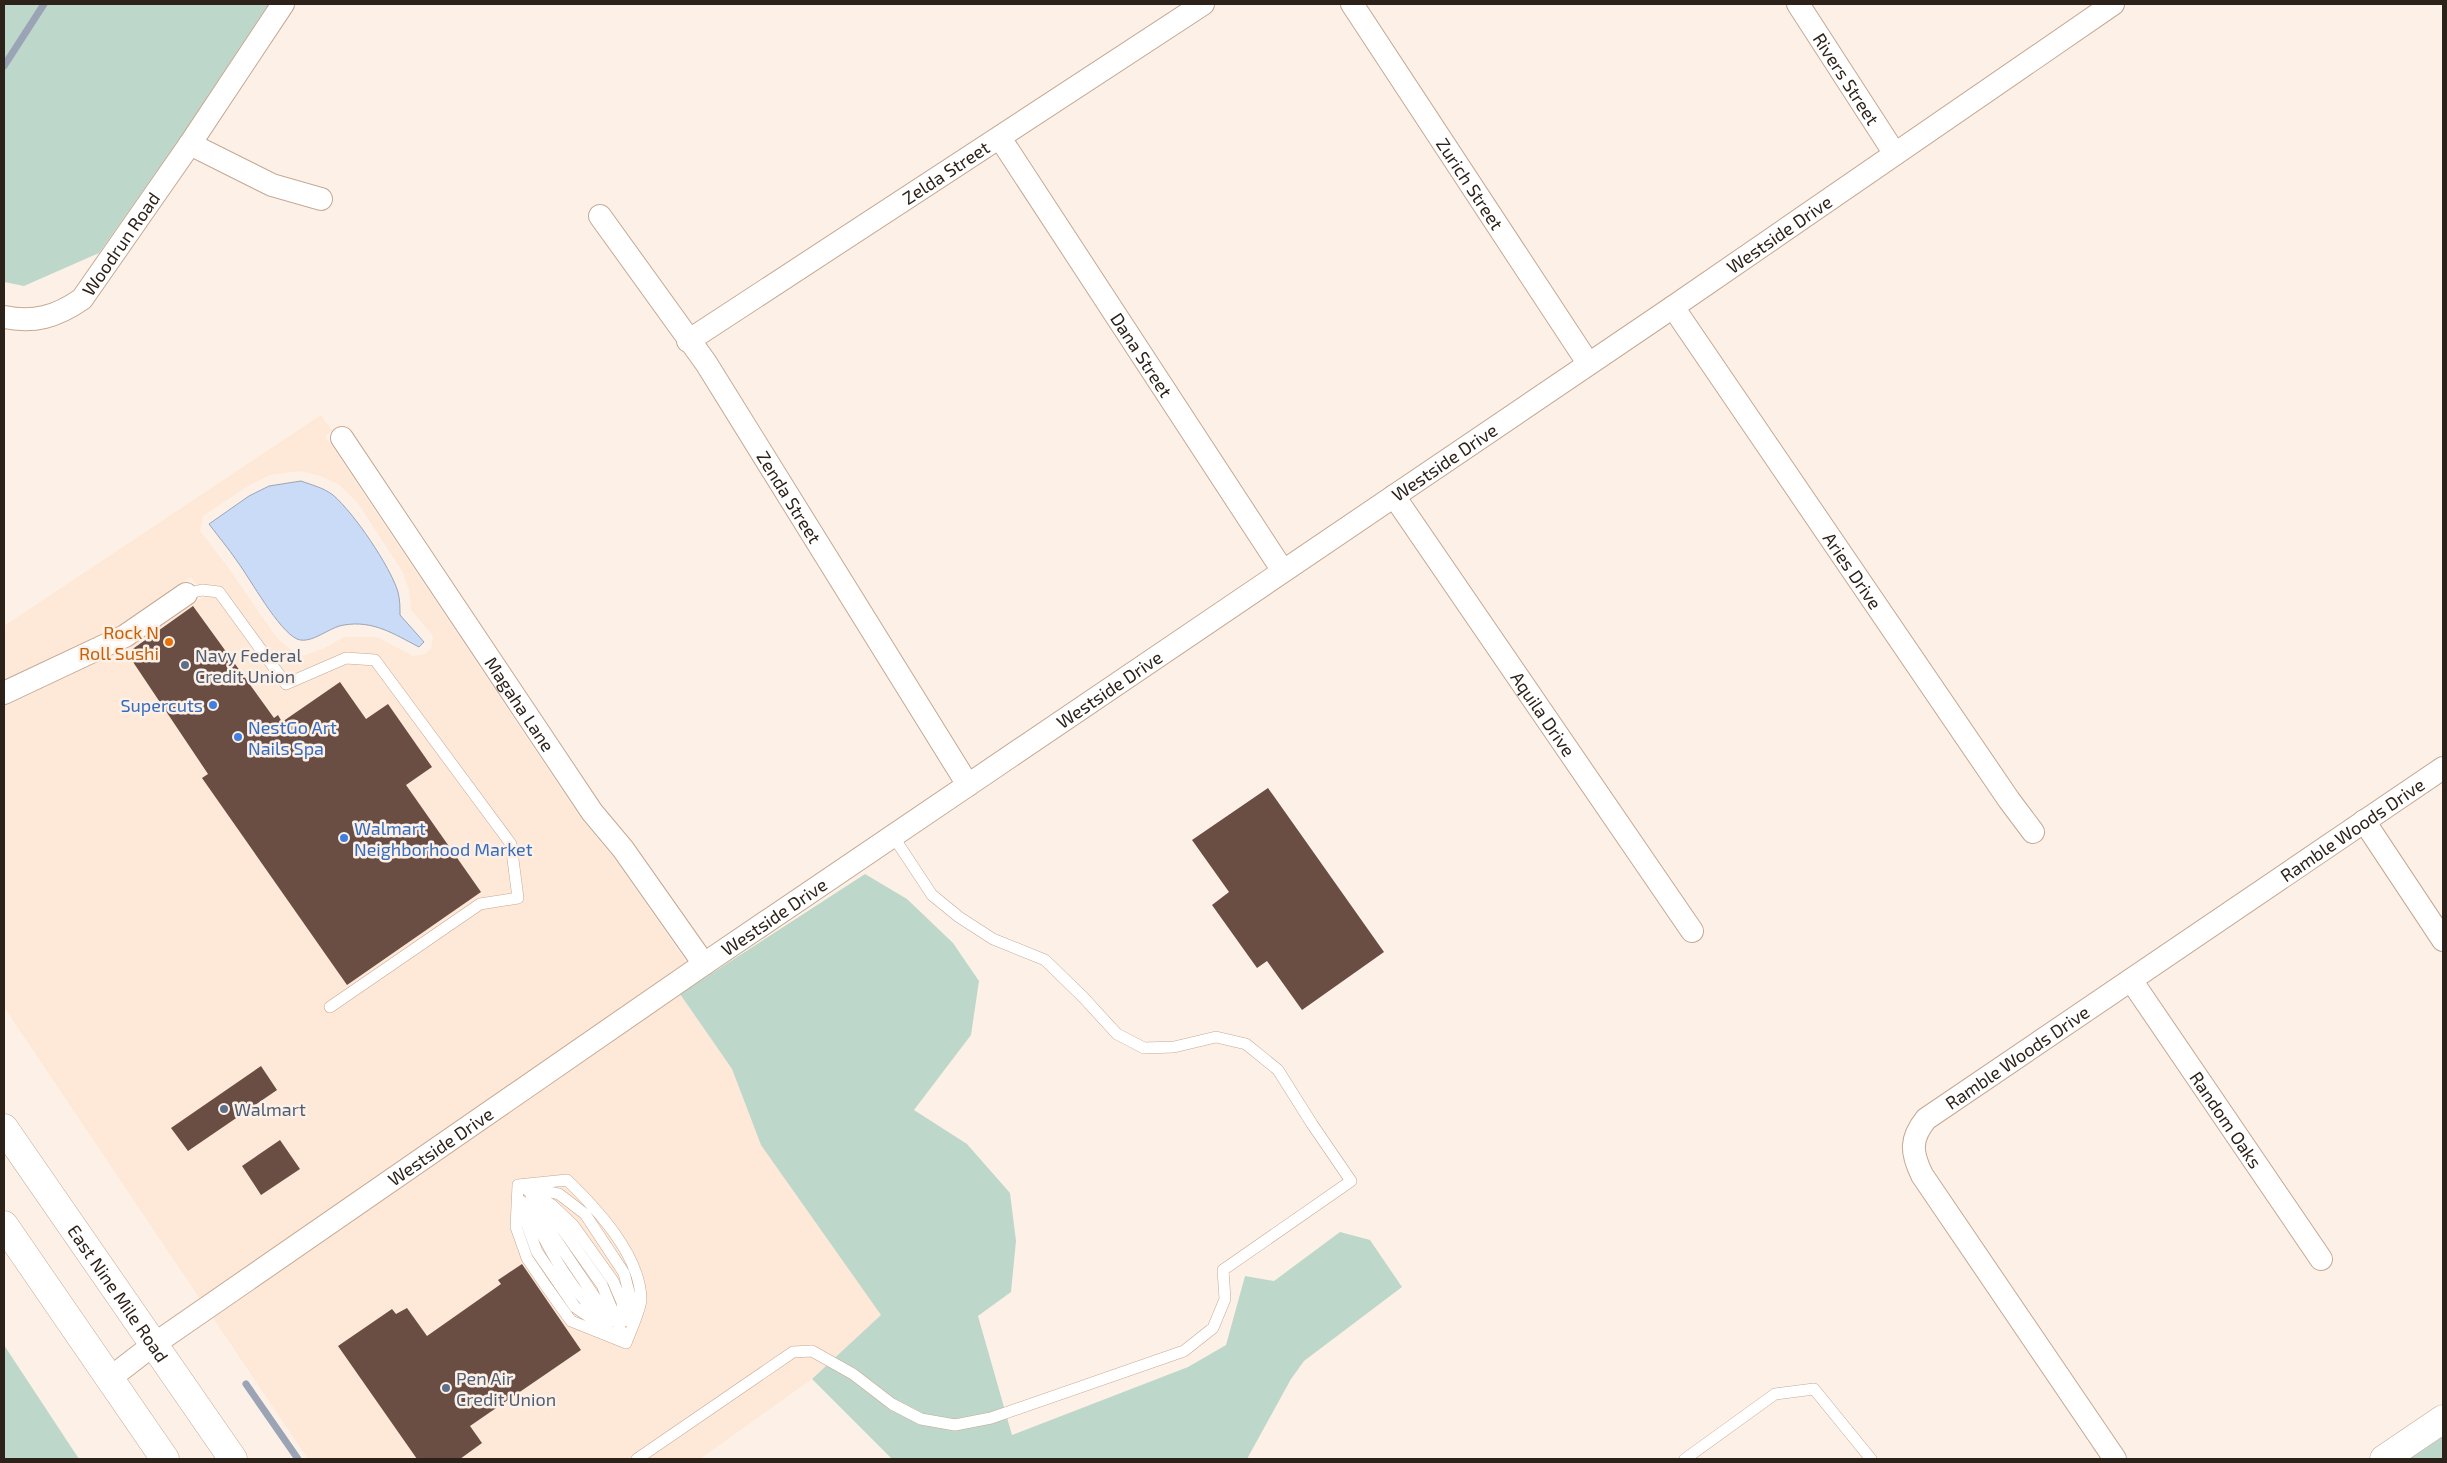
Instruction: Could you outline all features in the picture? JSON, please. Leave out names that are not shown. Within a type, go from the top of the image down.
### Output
[{"type":"main road","name":"East Nine Mile Road","points":[[4,1128],[233,1459]]},
{"type":"main road","points":[[4,1154],[55,1229],[116,1290]]},
{"type":"main road","points":[[4,1225],[165,1459]]},
{"type":"main road","points":[[2384,1459],[2443,1419]]},
{"type":"street","name":"Woodrun Road","points":[[4,317],[24,320],[45,318],[64,311],[82,299],[190,144],[283,4]]},
{"type":"street","name":"Zelda Street","points":[[688,341],[1203,4]]},
{"type":"street","name":"Zurich Street","points":[[1352,4],[1588,363]]},
{"type":"street","name":"Rivers Street","points":[[1798,4],[1895,154]]},
{"type":"street","name":"Westside Drive","points":[[109,1379],[153,1345],[704,964],[1673,307],[2113,4]]},
{"type":"street","name":"Dana Street","points":[[1000,138],[1283,572]]},
{"type":"street","points":[[190,144],[272,185],[321,199]]},
{"type":"street","name":"Zenda Street","points":[[600,216],[688,341],[706,363],[968,786]]},
{"type":"street","name":"Aries Drive","points":[[1673,307],[2009,800],[2033,832]]},
{"type":"street","name":"Magaha Lane","points":[[342,438],[592,812],[623,849],[704,964]]},
{"type":"street","name":"Aquila Drive","points":[[1394,496],[1692,931]]},
{"type":"street","points":[[4,693],[126,636],[186,594]]},
{"type":"street","name":"Ramble Woods Drive","points":[[2115,1459],[1922,1175],[1914,1159],[1913,1145],[1918,1130],[1926,1119],[2443,768]]},
{"type":"street","points":[[2364,821],[2443,940]]},
{"type":"street","name":"Random Oaks","points":[[2131,980],[2321,1259]]},
{"type":"lane","points":[[186,594],[202,590],[219,592],[286,684],[346,658],[375,660],[511,844],[518,898],[480,904],[330,1007]]},
{"type":"lane","points":[[637,1459],[793,1352],[812,1351],[853,1374],[892,1404],[921,1419],[955,1425],[991,1418],[1184,1352],[1212,1328],[1225,1300],[1223,1270],[1351,1181],[1278,1070],[1246,1044],[1216,1037],[1174,1047],[1144,1048],[1117,1034],[1045,960],[993,939],[959,917],[932,895],[893,836]]},
{"type":"lane","points":[[518,1184],[567,1180],[595,1207],[633,1263],[641,1300],[626,1343]]},
{"type":"lane","points":[[518,1184],[516,1226],[527,1258],[546,1286],[571,1321],[626,1343]]},
{"type":"lane","points":[[518,1184],[546,1246],[586,1303],[626,1343]]},
{"type":"lane","points":[[518,1184],[563,1230],[602,1285],[626,1343]]},
{"type":"lane","points":[[518,1184],[559,1194],[584,1214],[624,1273],[631,1300],[626,1343]]},
{"type":"lane","points":[[1685,1459],[1775,1394],[1814,1389],[1871,1459]]},
{"type":"shaded area","points":[[321,415],[332,431],[325,436],[581,819],[613,857],[687,963],[200,1299],[4,1007],[4,706],[132,645],[204,596],[191,577],[120,626],[4,680],[4,626]],"holes":[[[301,471],[320,476],[338,484],[357,502],[402,571],[409,590],[411,610],[433,636],[431,649],[425,654],[413,656],[377,637],[344,637],[324,648],[300,657],[277,638],[200,531],[203,516],[245,488],[269,475]]]},
{"type":"shaded area","points":[[680,994],[732,1069],[761,1145],[882,1315],[812,1379],[700,1459],[308,1459],[213,1318]]},
{"type":"green space","points":[[4,4],[269,4],[180,138],[99,253],[24,286],[4,282]]},
{"type":"green space","points":[[865,874],[907,899],[953,943],[979,981],[971,1035],[914,1110],[967,1144],[1010,1193],[1016,1241],[1011,1292],[978,1316],[1012,1435],[1188,1367],[1226,1345],[1245,1276],[1274,1281],[1340,1232],[1370,1240],[1402,1287],[1304,1361],[1291,1379],[1247,1459],[892,1459],[812,1379],[881,1315],[761,1145],[732,1069],[680,994]]},
{"type":"green space","points":[[4,1345],[79,1459],[4,1459]]},
{"type":"green space","points":[[2443,1432],[2443,1459],[2404,1459]]},
{"type":"water","points":[[301,481],[333,495],[361,527],[394,581],[399,595],[400,615],[424,642],[419,647],[383,629],[364,624],[338,626],[308,640],[297,639],[273,615],[237,561],[209,524],[249,496],[269,486]]},
{"type":"building","name":"Walmart Neighborhood Market","points":[[193,606],[274,718],[278,715],[282,722],[340,682],[366,719],[388,704],[432,767],[406,785],[481,892],[347,985],[202,778],[208,774],[127,653]]},
{"type":"building","points":[[1268,788],[1384,952],[1302,1010],[1267,961],[1257,968],[1212,905],[1229,892],[1192,840]]},
{"type":"building","name":"Walmart","points":[[261,1066],[277,1090],[188,1151],[171,1128]]},
{"type":"building","points":[[280,1140],[300,1169],[261,1195],[242,1166]]},
{"type":"building","name":"Pen Air Credit Union","points":[[522,1264],[581,1350],[470,1426],[482,1443],[460,1459],[417,1459],[338,1346],[392,1309],[396,1314],[407,1308],[427,1336],[501,1284],[498,1280]]},
{"type":"waterway","points":[[4,66],[44,4]]},
{"type":"waterway","points":[[246,1384],[298,1459]]},
{"type":"place","name":"Rock N Roll Sushi","points":[[169,642]]},
{"type":"place","name":"Navy Federal Credit Union","points":[[185,665]]},
{"type":"place","name":"Supercuts","points":[[213,705]]},
{"type":"place","name":"NestGo Art Nails Spa","points":[[238,737]]},
{"type":"place","name":"Walmart Neighborhood Market","points":[[344,838]]},
{"type":"place","name":"Walmart","points":[[224,1109]]},
{"type":"place","name":"Pen Air Credit Union","points":[[446,1388]]}]
